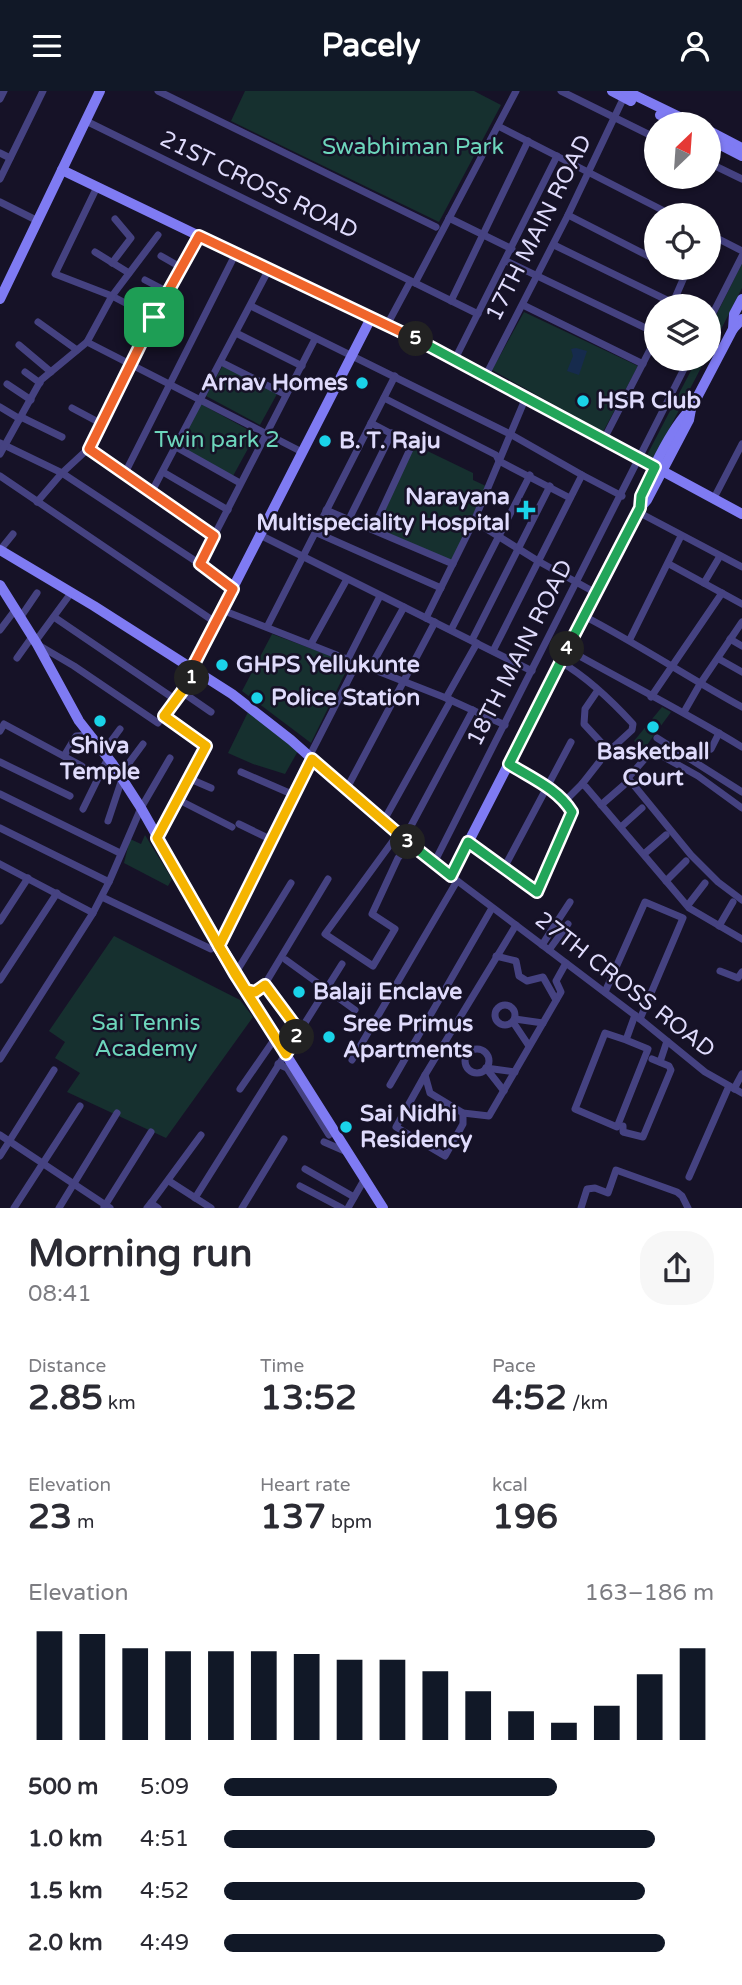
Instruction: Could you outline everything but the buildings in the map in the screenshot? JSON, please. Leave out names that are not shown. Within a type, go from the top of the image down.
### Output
[{"type":"street","points":[[0,99],[4,91]]},
{"type":"street","points":[[0,179],[43,91]]},
{"type":"street","points":[[0,299],[100,91]]},
{"type":"street","points":[[158,91],[436,227]]},
{"type":"street","points":[[387,325],[449,218],[516,91]]},
{"type":"street","points":[[561,91],[644,132]]},
{"type":"street","points":[[612,91],[666,112]]},
{"type":"street","points":[[625,94],[657,112]]},
{"type":"street","name":"17TH MAIN ROAD","points":[[486,375],[554,245],[625,94]]},
{"type":"street","name":"21ST CROSS ROAD","points":[[86,121],[412,284],[478,314]]},
{"type":"street","points":[[498,126],[649,203]]},
{"type":"street","points":[[721,137],[742,148]]},
{"type":"street","points":[[451,301],[528,141]]},
{"type":"street","points":[[721,145],[742,156]]},
{"type":"street","points":[[0,153],[10,158]]},
{"type":"street","points":[[455,359],[557,156]]},
{"type":"street","points":[[721,169],[742,179]]},
{"type":"street","points":[[62,170],[455,359],[742,514]]},
{"type":"street","points":[[97,187],[55,274],[112,296],[154,317]]},
{"type":"street","points":[[0,202],[38,221]]},
{"type":"street","points":[[568,215],[644,254]]},
{"type":"street","points":[[449,218],[512,249]]},
{"type":"street","points":[[112,263],[131,238],[115,219]]},
{"type":"street","points":[[0,454],[2,444],[21,418],[40,383],[87,342],[112,296],[158,235]]},
{"type":"street","points":[[37,502],[62,473],[89,449],[154,317],[199,236]]},
{"type":"street","points":[[721,241],[742,254],[721,297]]},
{"type":"street","points":[[554,245],[650,294]]},
{"type":"street","points":[[95,252],[129,273]]},
{"type":"street","points":[[124,475],[236,253]]},
{"type":"street","points":[[161,256],[182,268]]},
{"type":"street","points":[[506,261],[644,327]]},
{"type":"street","points":[[151,493],[269,269]]},
{"type":"street","points":[[145,280],[168,292]]},
{"type":"street","points":[[721,347],[738,322],[742,299]]},
{"type":"street","points":[[523,305],[643,365],[604,439]]},
{"type":"street","points":[[251,306],[510,434],[622,496]]},
{"type":"street","points":[[35,641],[158,723],[183,692],[215,622],[370,318]]},
{"type":"street","points":[[38,321],[77,350]]},
{"type":"street","points":[[236,333],[302,366]]},
{"type":"street","points":[[200,564],[315,339]]},
{"type":"street","points":[[87,342],[302,452]]},
{"type":"street","points":[[19,345],[51,372]]},
{"type":"street","points":[[221,362],[286,395]]},
{"type":"street","name":"18TH MAIN ROAD","points":[[434,863],[683,371]]},
{"type":"street","points":[[352,1061],[454,879],[468,842],[639,510],[641,496],[659,468],[682,418],[691,409],[707,371]]},
{"type":"street","points":[[25,372],[40,383]]},
{"type":"street","points":[[267,627],[395,376]]},
{"type":"street","points":[[7,384],[31,400]]},
{"type":"street","points":[[426,618],[474,520],[526,397]]},
{"type":"street","points":[[384,398],[496,455],[499,461],[570,498]]},
{"type":"street","points":[[0,407],[62,437]]},
{"type":"street","points":[[72,408],[102,424]]},
{"type":"street","points":[[371,423],[407,442],[410,450],[373,529]]},
{"type":"street","points":[[349,519],[392,433]]},
{"type":"street","points":[[2,444],[62,473],[200,564],[233,589]]},
{"type":"street","points":[[714,498],[742,444]]},
{"type":"street","points":[[176,447],[240,483]]},
{"type":"street","points":[[89,449],[214,536]]},
{"type":"street","points":[[734,460],[742,465]]},
{"type":"street","points":[[163,472],[228,510]]},
{"type":"street","points":[[451,630],[530,475]]},
{"type":"street","points":[[493,650],[582,475]]},
{"type":"street","points":[[0,477],[215,622]]},
{"type":"street","points":[[383,822],[449,699],[474,641],[550,486]]},
{"type":"street","points":[[326,510],[453,564]]},
{"type":"street","points":[[639,510],[681,536],[742,567]]},
{"type":"street","points":[[474,520],[538,561],[596,593]]},
{"type":"street","points":[[315,532],[441,588]]},
{"type":"street","points":[[0,550],[13,534]]},
{"type":"street","points":[[260,535],[532,671]]},
{"type":"street","points":[[630,639],[681,536]]},
{"type":"street","name":"27TH CROSS ROAD","points":[[0,550],[232,694],[454,879],[638,1017],[705,1073],[742,1093]]},
{"type":"street","points":[[704,583],[720,556]]},
{"type":"street","points":[[669,564],[742,604]]},
{"type":"street","points":[[311,644],[347,579]]},
{"type":"street","points":[[0,585],[35,641],[87,735],[106,755],[141,808],[235,974],[276,1037],[324,1120],[326,1138],[347,1152]]},
{"type":"street","points":[[0,630],[37,593]]},
{"type":"street","points":[[17,658],[35,641],[71,593]]},
{"type":"street","points":[[651,697],[722,593]]},
{"type":"street","points":[[348,659],[380,596]]},
{"type":"street","points":[[370,668],[404,607]]},
{"type":"street","points":[[222,610],[449,699],[505,725]]},
{"type":"street","points":[[54,617],[176,700]]},
{"type":"street","points":[[584,617],[630,639],[671,667],[742,707]]},
{"type":"street","points":[[347,788],[435,622]]},
{"type":"street","points":[[684,712],[742,622]]},
{"type":"street","points":[[730,639],[742,646]]},
{"type":"street","points":[[567,649],[651,697],[684,712],[742,747]]},
{"type":"street","points":[[719,659],[742,673]]},
{"type":"street","points":[[561,662],[581,674],[598,690],[632,723],[632,730],[609,751],[583,724],[585,709],[598,690]]},
{"type":"street","points":[[102,897],[211,949],[219,946],[357,663]]},
{"type":"street","points":[[581,674],[592,663]]},
{"type":"street","points":[[183,692],[211,712]]},
{"type":"street","points":[[404,839],[387,848],[325,934],[373,966],[395,929],[372,914],[404,839],[415,824],[473,711]]},
{"type":"street","points":[[157,838],[206,746],[164,716]]},
{"type":"street","points":[[2,728],[82,766]]},
{"type":"street","points":[[83,809],[120,729]]},
{"type":"street","points":[[711,749],[719,733]]},
{"type":"street","points":[[64,756],[76,736],[87,735]]},
{"type":"street","points":[[657,738],[742,792]]},
{"type":"street","points":[[504,868],[571,742]]},
{"type":"street","points":[[108,821],[121,777],[143,744]]},
{"type":"street","points":[[742,808],[698,776],[655,753],[649,754],[628,778],[691,855],[718,882],[742,900]]},
{"type":"street","points":[[0,1059],[93,913],[141,808],[170,758]]},
{"type":"street","points":[[565,801],[600,761]]},
{"type":"street","points":[[0,762],[69,796]]},
{"type":"street","points":[[509,764],[548,788],[565,801],[572,812],[537,892]]},
{"type":"street","points":[[241,772],[294,795]]},
{"type":"street","points":[[188,778],[211,788]]},
{"type":"street","points":[[582,784],[688,905],[742,939]]},
{"type":"street","points":[[601,805],[624,785]]},
{"type":"street","points":[[0,794],[120,853]]},
{"type":"street","points":[[177,799],[272,840]]},
{"type":"street","points":[[621,827],[642,809]]},
{"type":"street","points":[[0,828],[109,882]]},
{"type":"street","points":[[644,854],[666,835]]},
{"type":"street","points":[[468,842],[544,899]]},
{"type":"street","points":[[387,848],[398,858]]},
{"type":"street","points":[[666,881],[687,861]]},
{"type":"street","points":[[0,865],[93,913]]},
{"type":"street","points":[[0,921],[28,878]]},
{"type":"street","points":[[246,990],[255,992],[265,985],[328,879]]},
{"type":"street","points":[[235,974],[291,883]]},
{"type":"street","points":[[688,905],[705,883]]},
{"type":"street","points":[[0,980],[57,893]]},
{"type":"street","points":[[546,948],[570,902]]},
{"type":"street","points":[[605,992],[645,902],[682,918],[626,1040]]},
{"type":"street","points":[[719,926],[733,902]]},
{"type":"street","points":[[390,1085],[492,908]]},
{"type":"street","points":[[557,931],[568,924]]},
{"type":"street","points":[[463,1113],[463,1124],[445,1156],[396,1127],[516,925]]},
{"type":"street","points":[[496,956],[516,961],[519,976],[527,981],[543,977],[556,1000]]},
{"type":"street","points":[[286,960],[355,1010]]},
{"type":"street","points":[[425,1075],[430,1093],[463,1113],[489,1115],[561,992],[556,981],[566,963]]},
{"type":"street","points":[[195,1198],[342,964]]},
{"type":"street","points":[[720,971],[738,978],[742,972]]},
{"type":"street","points":[[265,985],[300,1032]]},
{"type":"street","points":[[529,1046],[514,1021],[543,1023]]},
{"type":"street","points":[[605,1033],[626,1040],[648,1049],[617,1127],[575,1109],[605,1033]]},
{"type":"street","points":[[240,1089],[276,1037]]},
{"type":"street","points":[[623,1126],[623,1132],[643,1137],[671,1070],[669,1066],[656,1060],[667,1041]]},
{"type":"street","points":[[278,1064],[287,1067],[383,1208]]},
{"type":"street","points":[[504,1091],[486,1068],[515,1072]]},
{"type":"street","points":[[0,1156],[54,1070]]},
{"type":"street","points":[[690,1177],[732,1088],[742,1074]]},
{"type":"street","points":[[14,1208],[80,1106]]},
{"type":"street","points":[[59,1208],[117,1113]]},
{"type":"street","points":[[0,1135],[106,1207],[151,1132]]},
{"type":"street","points":[[152,1206],[201,1135]]},
{"type":"street","points":[[242,1208],[284,1139]]},
{"type":"street","points":[[305,1169],[354,1197]]},
{"type":"street","points":[[581,1208],[587,1189],[595,1188],[608,1193],[617,1170],[677,1192],[688,1208]]},
{"type":"street","points":[[348,1208],[364,1180]]},
{"type":"street","points":[[169,1181],[211,1208]]},
{"type":"street","points":[[300,1186],[342,1208]]},
{"type":"green space","name":"Swabhiman Park","points":[[245,91],[474,91],[501,105],[439,222],[231,121]]},
{"type":"green space","points":[[742,263],[742,288],[721,329],[721,306]]},
{"type":"green space","name":"HSR Club","points":[[524,312],[638,366],[603,432],[492,370]]},
{"type":"green space","points":[[223,365],[277,394],[260,425],[206,396]]},
{"type":"green space","points":[[691,371],[699,371],[653,460],[646,457]]},
{"type":"green space","name":"Twin park 2","points":[[201,404],[256,434],[233,476],[178,447]]},
{"type":"green space","points":[[415,445],[473,473],[473,480],[486,486],[452,561],[372,526]]},
{"type":"green space","points":[[272,634],[350,663],[311,743],[242,691]]},
{"type":"green space","name":"Basketball Court","points":[[662,707],[671,712],[644,749],[634,741]]},
{"type":"green space","points":[[249,710],[298,751],[285,774],[228,753]]},
{"type":"green space","points":[[145,835],[172,879],[168,886],[124,863],[130,839],[141,844]]},
{"type":"green space","name":"Sai Tennis Academy","points":[[114,936],[240,1000],[253,1017],[166,1138],[67,1092],[80,1073],[55,1058],[65,1042],[49,1031]]},
{"type":"water","points":[[571,349],[587,351],[579,375],[567,371],[573,356]]},
{"type":"place","name":"Arnav Homes","points":[[362,383]]},
{"type":"place","name":"HSR Club","points":[[583,401]]},
{"type":"place","name":"B. T. Raju","points":[[325,441]]},
{"type":"place","name":"Narayana Multispeciality Hospital","points":[[526,510]]},
{"type":"place","name":"GHPS Yellukunte","points":[[222,665]]},
{"type":"place","name":"Police Station","points":[[257,698]]},
{"type":"place","name":"Shiva Temple","points":[[100,721]]},
{"type":"place","name":"Basketball Court","points":[[653,727]]},
{"type":"place","name":"Balaji Enclave","points":[[299,992]]},
{"type":"place","name":"Sree Primus Apartments","points":[[329,1037]]},
{"type":"place","name":"Sai Nidhi Residency","points":[[346,1127]]},
{"type":"route","points":[[199,236],[455,359],[655,467],[641,496],[640,508],[509,764],[548,788],[565,801],[572,812],[537,892],[468,842],[451,876],[383,822],[312,759],[219,946],[246,990],[255,992],[265,985],[300,1032],[286,1054],[235,974],[157,838],[206,746],[164,716],[197,671],[192,668],[233,589],[200,564],[214,536],[89,449],[154,317],[199,236]]}]
